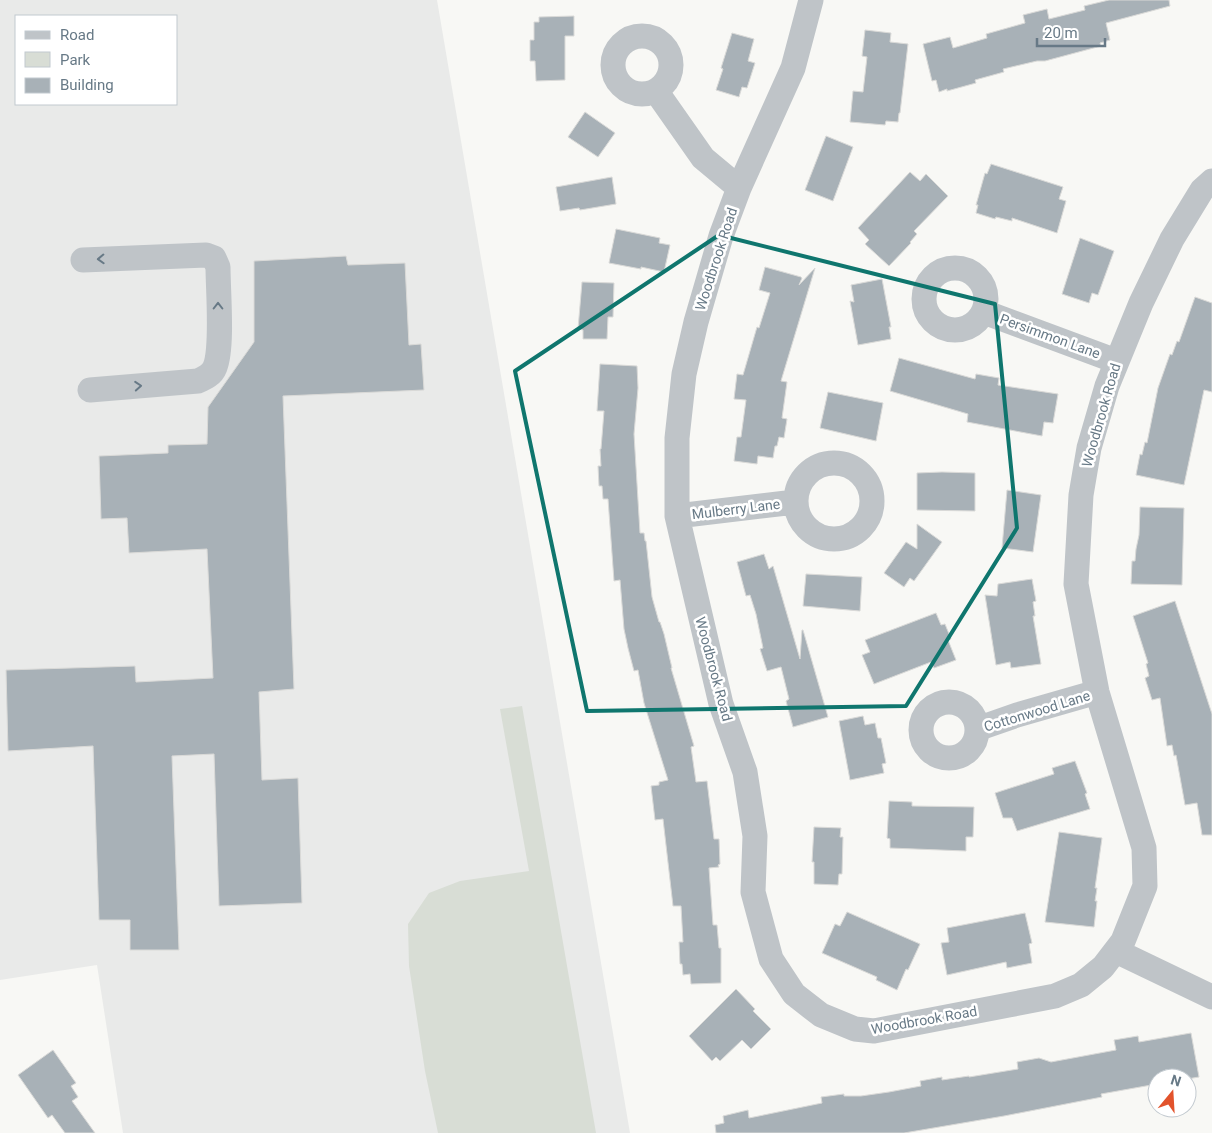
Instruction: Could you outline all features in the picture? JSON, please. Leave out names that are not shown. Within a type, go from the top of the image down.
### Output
[{"type":"street","name":"Woodbrook Road","points":[[811,0],[792,68],[739,188],[715,255],[696,322],[684,374],[677,438],[677,516],[721,704],[745,772],[754,836],[753,892],[771,959],[794,994],[821,1015],[855,1029],[874,1031],[1055,996],[1081,986],[1104,967],[1123,942],[1145,886],[1144,848],[1097,692],[1076,584],[1081,495],[1090,448],[1116,361],[1172,239],[1202,190],[1212,181]]},
{"type":"street","points":[[656,91],[703,158],[739,188]]},
{"type":"street","points":[[83,260],[206,256],[214,258],[218,267],[219,354],[214,369],[208,377],[198,381],[90,390]]},
{"type":"street","name":"Persimmon Lane","points":[[984,312],[1116,361]]},
{"type":"street","name":"Mulberry Lane","points":[[677,516],[795,502]]},
{"type":"street","name":"Cottonwood Lane","points":[[977,729],[1017,715],[1097,692]]},
{"type":"street","points":[[1116,951],[1212,997]]},
{"type":"highlighted area","points":[[719,235],[995,304],[1017,528],[906,706],[587,711],[515,371]]},
{"type":"shaded area","points":[[0,0],[437,0],[630,1133],[123,1133],[97,965],[0,980]]},
{"type":"green space","points":[[522,706],[596,1133],[438,1133],[425,1071],[409,966],[408,924],[429,893],[460,881],[529,871],[500,709]]},
{"type":"building","points":[[1109,0],[1169,0],[1170,6],[1106,23],[1110,40],[1100,43],[1101,46],[1045,61],[1003,69],[1004,72],[975,80],[976,83],[947,91],[947,89],[939,92],[936,80],[932,81],[923,44],[950,37],[953,48],[987,38],[986,34],[1025,23],[1023,15],[1047,9],[1049,19],[1085,10],[1084,6]]},
{"type":"building","points":[[574,16],[574,36],[565,36],[565,80],[536,81],[535,61],[530,61],[530,40],[534,40],[534,22],[539,22],[539,17]]},
{"type":"building","points":[[865,30],[891,33],[890,42],[908,44],[898,122],[886,121],[885,125],[850,122],[853,91],[863,92],[867,57],[862,56]]},
{"type":"building","points":[[732,33],[754,39],[748,61],[755,63],[747,88],[742,87],[739,97],[716,90]]},
{"type":"building","points":[[585,112],[615,133],[598,157],[568,137]]},
{"type":"building","points":[[826,136],[853,147],[833,201],[805,190]]},
{"type":"building","points":[[991,164],[1063,187],[1059,199],[1066,201],[1057,233],[1012,218],[1012,221],[996,217],[995,219],[976,213],[978,205],[976,205],[985,173],[987,174]]},
{"type":"building","points":[[910,172],[920,181],[926,174],[948,196],[914,231],[917,234],[911,243],[889,266],[865,244],[869,240],[858,228]]},
{"type":"building","points":[[612,177],[616,204],[560,211],[556,187]]},
{"type":"building","points":[[616,229],[660,238],[659,243],[670,245],[664,272],[609,263]]},
{"type":"building","points":[[1080,238],[1114,251],[1098,295],[1092,293],[1089,303],[1062,294]]},
{"type":"building","points":[[346,256],[348,265],[405,263],[409,345],[421,344],[424,390],[283,396],[294,689],[259,692],[262,780],[298,778],[302,903],[219,906],[214,754],[172,756],[179,950],[130,950],[130,920],[99,920],[93,746],[8,751],[6,670],[135,666],[136,682],[213,678],[207,549],[129,553],[127,518],[101,519],[99,456],[168,453],[168,445],[207,444],[208,407],[254,342],[254,261]]},
{"type":"building","points":[[765,267],[801,277],[799,285],[815,268],[781,381],[787,382],[782,418],[787,419],[784,438],[779,437],[773,458],[758,456],[757,464],[734,461],[737,437],[741,437],[746,400],[734,399],[737,374],[743,375],[757,327],[759,328],[770,293],[759,290]]},
{"type":"building","points":[[882,279],[891,327],[889,327],[891,339],[858,345],[850,301],[854,302],[851,285]]},
{"type":"building","points":[[582,282],[614,283],[613,317],[608,317],[607,339],[583,339],[583,330],[578,329]]},
{"type":"building","points":[[1195,297],[1212,303],[1212,392],[1204,390],[1184,485],[1136,475],[1140,454],[1142,455],[1145,442],[1147,443],[1158,388],[1170,354],[1172,355],[1177,341],[1179,342]]},
{"type":"building","points":[[899,358],[975,379],[976,374],[999,378],[998,385],[1058,394],[1053,423],[1044,422],[1042,436],[967,422],[968,414],[890,391]]},
{"type":"building","points":[[600,364],[637,366],[638,388],[634,434],[640,533],[644,533],[646,541],[652,597],[664,634],[671,668],[694,746],[691,747],[696,782],[707,781],[714,839],[719,839],[719,867],[709,868],[713,925],[717,925],[719,948],[721,948],[721,983],[691,984],[690,974],[683,975],[682,964],[680,964],[679,942],[683,942],[681,906],[673,906],[663,819],[655,820],[651,786],[659,785],[659,782],[668,780],[644,703],[638,670],[634,671],[628,648],[624,629],[620,580],[614,581],[608,499],[603,499],[602,486],[599,486],[598,466],[601,466],[600,449],[604,411],[597,411]]},
{"type":"building","points":[[828,392],[883,403],[876,441],[820,428]]},
{"type":"building","points":[[917,473],[975,473],[975,511],[917,510]]},
{"type":"building","points":[[1007,490],[1041,495],[1033,552],[1002,548]]},
{"type":"building","points":[[1140,507],[1184,508],[1182,585],[1131,584],[1132,561],[1135,561],[1139,535]]},
{"type":"building","points":[[917,524],[942,542],[914,581],[910,578],[904,587],[884,573],[906,542],[917,549]]},
{"type":"building","points":[[764,554],[769,569],[773,566],[800,659],[803,630],[828,717],[793,727],[786,701],[789,699],[781,667],[767,671],[760,649],[763,648],[756,614],[750,595],[746,596],[737,562]]},
{"type":"building","points":[[806,574],[862,577],[860,611],[803,606]]},
{"type":"building","points":[[1032,579],[1036,601],[1033,602],[1035,616],[1033,616],[1041,664],[1011,668],[1010,662],[996,665],[985,595],[997,596],[998,584]]},
{"type":"building","points":[[1175,601],[1212,714],[1212,835],[1202,835],[1197,803],[1185,805],[1176,755],[1174,756],[1172,745],[1167,746],[1160,698],[1152,700],[1145,678],[1149,676],[1146,664],[1148,663],[1133,616]]},
{"type":"building","points":[[936,613],[941,625],[945,624],[951,639],[948,640],[956,660],[934,668],[931,662],[874,684],[862,655],[870,652],[865,640]]},
{"type":"building","points":[[863,716],[865,725],[875,723],[878,738],[881,738],[886,763],[882,764],[884,773],[850,780],[839,721]]},
{"type":"building","points":[[1075,761],[1087,793],[1085,794],[1090,809],[1017,831],[1012,818],[1003,818],[995,793],[1054,774],[1052,768]]},
{"type":"building","points":[[889,801],[912,802],[912,806],[974,807],[973,837],[966,837],[966,851],[890,848],[890,839],[887,838]]},
{"type":"building","points":[[814,827],[841,828],[840,837],[843,837],[842,874],[839,874],[838,885],[814,884],[814,862],[812,862]]},
{"type":"building","points":[[1059,832],[1102,838],[1095,888],[1097,888],[1095,901],[1097,901],[1094,927],[1045,922]]},
{"type":"building","points":[[847,912],[920,944],[897,990],[876,980],[877,977],[822,953],[835,924],[840,926]]},
{"type":"building","points":[[1025,913],[1032,943],[1029,944],[1032,963],[1007,968],[1006,962],[947,975],[941,943],[949,942],[947,928]]},
{"type":"building","points":[[736,989],[755,1009],[753,1011],[771,1029],[751,1049],[742,1040],[720,1061],[716,1057],[712,1061],[689,1036]]},
{"type":"building","points":[[1191,1033],[1199,1077],[1197,1077],[1197,1068],[1147,1068],[1147,1086],[1101,1094],[1102,1097],[904,1133],[716,1133],[715,1125],[724,1123],[723,1116],[748,1110],[749,1118],[822,1103],[821,1097],[844,1094],[844,1096],[861,1096],[889,1092],[921,1086],[920,1081],[942,1077],[942,1080],[1018,1069],[1017,1062],[1039,1058],[1051,1062],[1116,1050],[1114,1040],[1138,1036],[1139,1042]]},
{"type":"building","points":[[53,1050],[76,1083],[71,1086],[78,1097],[72,1101],[95,1133],[65,1133],[52,1115],[48,1118],[18,1075]]}]
